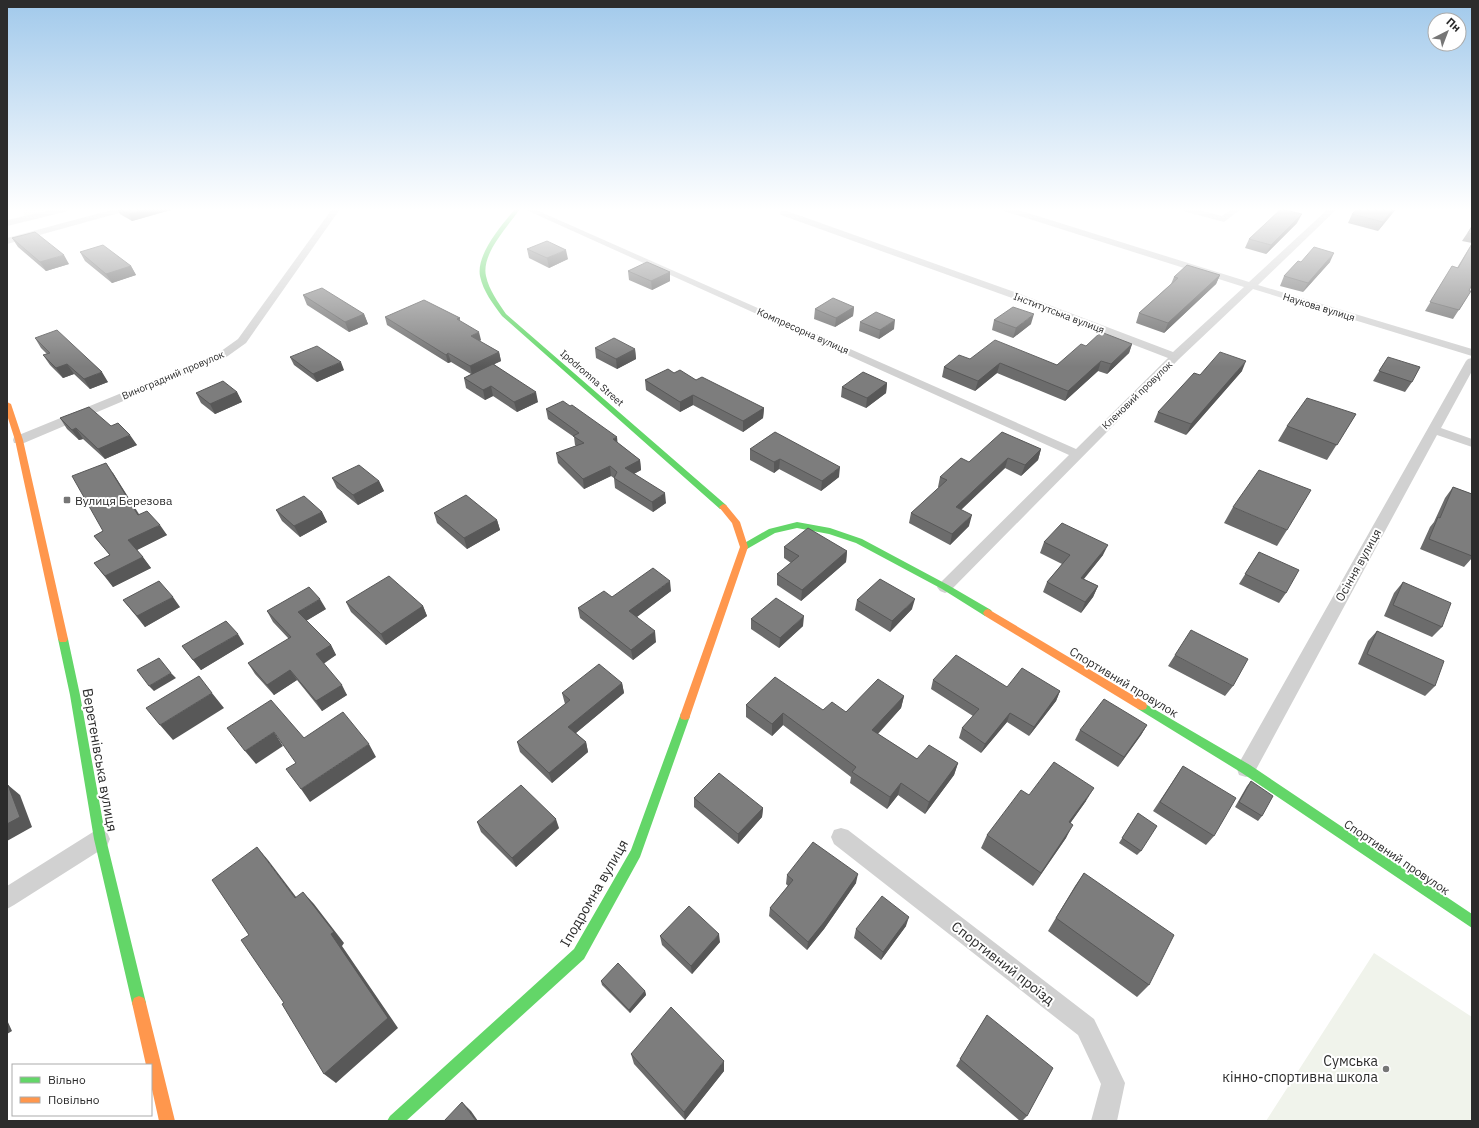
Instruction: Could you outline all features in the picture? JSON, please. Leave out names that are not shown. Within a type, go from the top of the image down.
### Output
[{"type":"street","name":"Виноградний провулок","points":[[18,440],[221,356],[242,341],[299,262]]},
{"type":"street","name":"Ipodromna Street","points":[[483,262],[483,276],[489,293],[504,315],[721,504],[736,522],[744,547]]},
{"type":"street","name":"Компресорна вулиця","points":[[646,262],[1077,454]]},
{"type":"street","name":"Інститутська вулиця","points":[[920,262],[1016,296],[1175,358]]},
{"type":"street","name":"Наукова вулиця","points":[[1174,262],[1472,353]]},
{"type":"street","name":"Кленовий провулок","points":[[945,587],[1175,358],[1278,262]]},
{"type":"street","name":"Осіння вулиця","points":[[1246,769],[1472,361]]},
{"type":"street","name":"Веретенівська вулиця","points":[[7,404],[18,440],[75,695],[100,839],[167,1121]]},
{"type":"street","points":[[1433,429],[1472,443]]},
{"type":"street","name":"Спортивний провулок","points":[[744,547],[772,530],[797,525],[830,531],[859,541],[945,587],[1246,769],[1472,922]]},
{"type":"street","name":"Іподромна вулиця","points":[[395,1121],[579,954],[636,853],[744,547]]},
{"type":"street","name":"Спортивний проїзд","points":[[840,837],[1086,1027],[1112,1083],[1104,1121]]},
{"type":"street","points":[[7,898],[100,839]]},
{"type":"shaded area","name":"Сумська кінно-спортивна школа","points":[[1374,953],[1472,1017],[1472,1121],[1266,1121]]},
{"type":"building","points":[[91,262],[125,262],[131,266],[106,274]]},
{"type":"building","points":[[647,262],[670,272],[651,281],[628,271]]},
{"type":"building","points":[[1297,262],[1327,262],[1308,283],[1284,276]]},
{"type":"building","points":[[1462,262],[1472,262],[1472,284],[1469,291],[1471,291],[1459,310],[1430,302],[1452,266],[1458,268]]},
{"type":"building","points":[[1187,265],[1220,275],[1168,323],[1139,313],[1178,278],[1174,277]]},
{"type":"building","points":[[322,288],[364,314],[345,322],[303,295]]},
{"type":"building","points":[[833,298],[854,307],[836,318],[815,309]]},
{"type":"building","points":[[424,300],[460,318],[457,319],[479,332],[471,336],[499,352],[470,366],[448,353],[446,355],[385,317]]},
{"type":"building","points":[[1013,307],[1034,314],[1016,328],[994,320]]},
{"type":"building","points":[[876,312],[895,320],[880,330],[860,322]]},
{"type":"building","points":[[57,330],[102,372],[84,379],[67,364],[56,368],[43,355],[50,353],[35,338]]},
{"type":"building","points":[[1101,332],[1132,344],[1111,364],[1101,361],[1068,391],[1000,363],[978,381],[944,367],[959,355],[970,359],[995,340],[1057,365],[1081,344],[1086,346]]},
{"type":"building","points":[[614,338],[635,349],[616,359],[595,348]]},
{"type":"building","points":[[317,346],[341,362],[313,374],[290,357]]},
{"type":"building","points":[[1220,352],[1246,361],[1191,424],[1158,412],[1194,373],[1200,375]]},
{"type":"building","points":[[1388,357],[1420,367],[1412,382],[1379,371]]},
{"type":"building","points":[[493,364],[536,392],[514,402],[491,386],[483,390],[464,378]]},
{"type":"building","points":[[668,369],[674,373],[680,370],[696,380],[702,377],[764,408],[743,421],[693,395],[680,402],[645,380]]},
{"type":"building","points":[[863,372],[887,383],[867,398],[842,387]]},
{"type":"building","points":[[223,381],[237,392],[210,404],[196,393]]},
{"type":"building","points":[[1307,398],[1356,414],[1337,445],[1287,426]]},
{"type":"building","points":[[563,401],[570,406],[572,405],[617,437],[613,439],[640,460],[625,468],[665,493],[652,502],[614,478],[617,472],[610,466],[583,479],[556,453],[584,443],[573,436],[579,433],[546,409]]},
{"type":"building","points":[[89,407],[111,426],[118,423],[130,435],[98,449],[76,428],[72,430],[60,418]]},
{"type":"building","points":[[775,432],[840,467],[822,481],[780,459],[774,462],[750,449]]},
{"type":"building","points":[[1002,432],[1041,449],[1025,465],[1008,458],[956,507],[972,515],[952,534],[911,513],[947,480],[940,477],[961,458],[969,462]]},
{"type":"building","points":[[106,463],[138,515],[147,511],[160,525],[128,540],[143,557],[105,576],[94,563],[110,555],[94,536],[103,531],[72,476]]},
{"type":"building","points":[[359,465],[379,481],[353,495],[332,478]]},
{"type":"building","points":[[1259,470],[1311,490],[1287,530],[1233,507]]},
{"type":"building","points":[[1453,487],[1472,494],[1472,556],[1429,539]]},
{"type":"building","points":[[466,495],[497,520],[464,538],[434,513]]},
{"type":"building","points":[[304,496],[322,512],[294,526],[276,510]]},
{"type":"building","points":[[1062,523],[1108,545],[1081,578],[1098,586],[1085,602],[1047,582],[1070,555],[1044,542]]},
{"type":"building","points":[[808,528],[847,551],[802,590],[777,574],[799,556],[784,547]]},
{"type":"building","points":[[1259,552],[1299,570],[1286,593],[1245,574]]},
{"type":"building","points":[[653,568],[670,581],[629,611],[655,631],[631,650],[578,608],[604,591],[612,597]]},
{"type":"building","points":[[389,576],[423,606],[381,634],[346,602]]},
{"type":"building","points":[[880,579],[915,599],[892,621],[857,600]]},
{"type":"building","points":[[159,581],[173,597],[137,616],[123,600]]},
{"type":"building","points":[[1403,582],[1451,603],[1442,627],[1393,605]]},
{"type":"building","points":[[309,587],[320,599],[298,612],[331,645],[316,654],[342,685],[316,701],[290,670],[267,685],[248,663],[291,637],[267,611]]},
{"type":"building","points":[[776,598],[804,616],[780,638],[751,619]]},
{"type":"building","points":[[226,621],[238,634],[193,660],[182,646]]},
{"type":"building","points":[[1191,630],[1248,659],[1233,686],[1175,655]]},
{"type":"building","points":[[1377,631],[1444,661],[1435,686],[1367,654]]},
{"type":"building","points":[[956,655],[1007,687],[1022,668],[1060,691],[1034,727],[1010,713],[985,744],[962,728],[979,709],[933,680]]},
{"type":"building","points":[[159,658],[171,673],[149,686],[137,670]]},
{"type":"building","points":[[599,664],[622,683],[568,727],[586,742],[549,773],[517,742],[570,700],[562,693]]},
{"type":"building","points":[[199,676],[212,693],[160,725],[146,708]]},
{"type":"building","points":[[775,677],[823,710],[832,702],[846,712],[878,679],[904,696],[872,730],[917,759],[929,745],[958,763],[929,802],[901,783],[890,797],[852,772],[856,767],[783,713],[772,724],[746,705]]},
{"type":"building","points":[[1104,699],[1147,725],[1124,757],[1080,730]]},
{"type":"building","points":[[271,700],[304,738],[343,712],[369,744],[301,789],[286,769],[296,763],[274,732],[245,751],[227,728]]},
{"type":"building","points":[[1054,762],[1094,788],[1069,822],[1073,825],[1041,873],[987,835],[1021,790],[1029,795]]},
{"type":"building","points":[[1183,766],[1236,798],[1214,836],[1160,802]]},
{"type":"building","points":[[719,773],[763,808],[738,834],[694,798]]},
{"type":"building","points":[[1251,781],[1273,796],[1262,816],[1239,802]]},
{"type":"building","points":[[7,785],[20,817],[7,824]]},
{"type":"building","points":[[521,785],[556,819],[512,858],[477,822]]},
{"type":"building","points":[[1138,813],[1157,826],[1141,851],[1122,838]]},
{"type":"building","points":[[813,842],[858,874],[825,921],[808,942],[770,908],[793,880],[787,875]]},
{"type":"building","points":[[257,847],[295,898],[303,892],[334,932],[331,934],[388,1018],[324,1074],[282,1004],[284,1003],[241,940],[249,935],[212,880]]},
{"type":"building","points":[[1084,873],[1174,935],[1149,985],[1056,918]]},
{"type":"building","points":[[882,896],[909,917],[883,952],[856,929]]},
{"type":"building","points":[[689,906],[719,934],[691,966],[660,936]]},
{"type":"building","points":[[618,963],[645,991],[629,1010],[601,981]]},
{"type":"building","points":[[671,1007],[724,1061],[684,1112],[631,1054]]},
{"type":"building","points":[[987,1015],[1053,1068],[1027,1116],[960,1059]]},
{"type":"building","points":[[462,1102],[476,1121],[444,1121]]},
{"type":"traffic: fast","points":[[484,262],[482,271],[485,283],[490,294],[504,315],[723,507]]},
{"type":"traffic: fast","points":[[744,547],[772,531],[797,525],[830,531],[859,541],[945,587],[988,613]]},
{"type":"traffic: fast","points":[[63,639],[75,695],[100,839],[139,1003]]},
{"type":"traffic: fast","points":[[1142,706],[1246,769],[1472,922]]},
{"type":"traffic: fast","points":[[395,1121],[579,954],[636,853],[685,716]]},
{"type":"traffic: slow","points":[[7,404],[19,440],[63,639]]},
{"type":"traffic: slow","points":[[685,716],[744,547],[736,522],[723,507]]},
{"type":"traffic: slow","points":[[988,613],[1142,706]]},
{"type":"traffic: slow","points":[[139,1003],[167,1121]]},
{"type":"place","name":"Вулиця Березова","points":[[67,500]]},
{"type":"place","name":"Сумська кінно-спортивна школа","points":[[1386,1069]]}]
